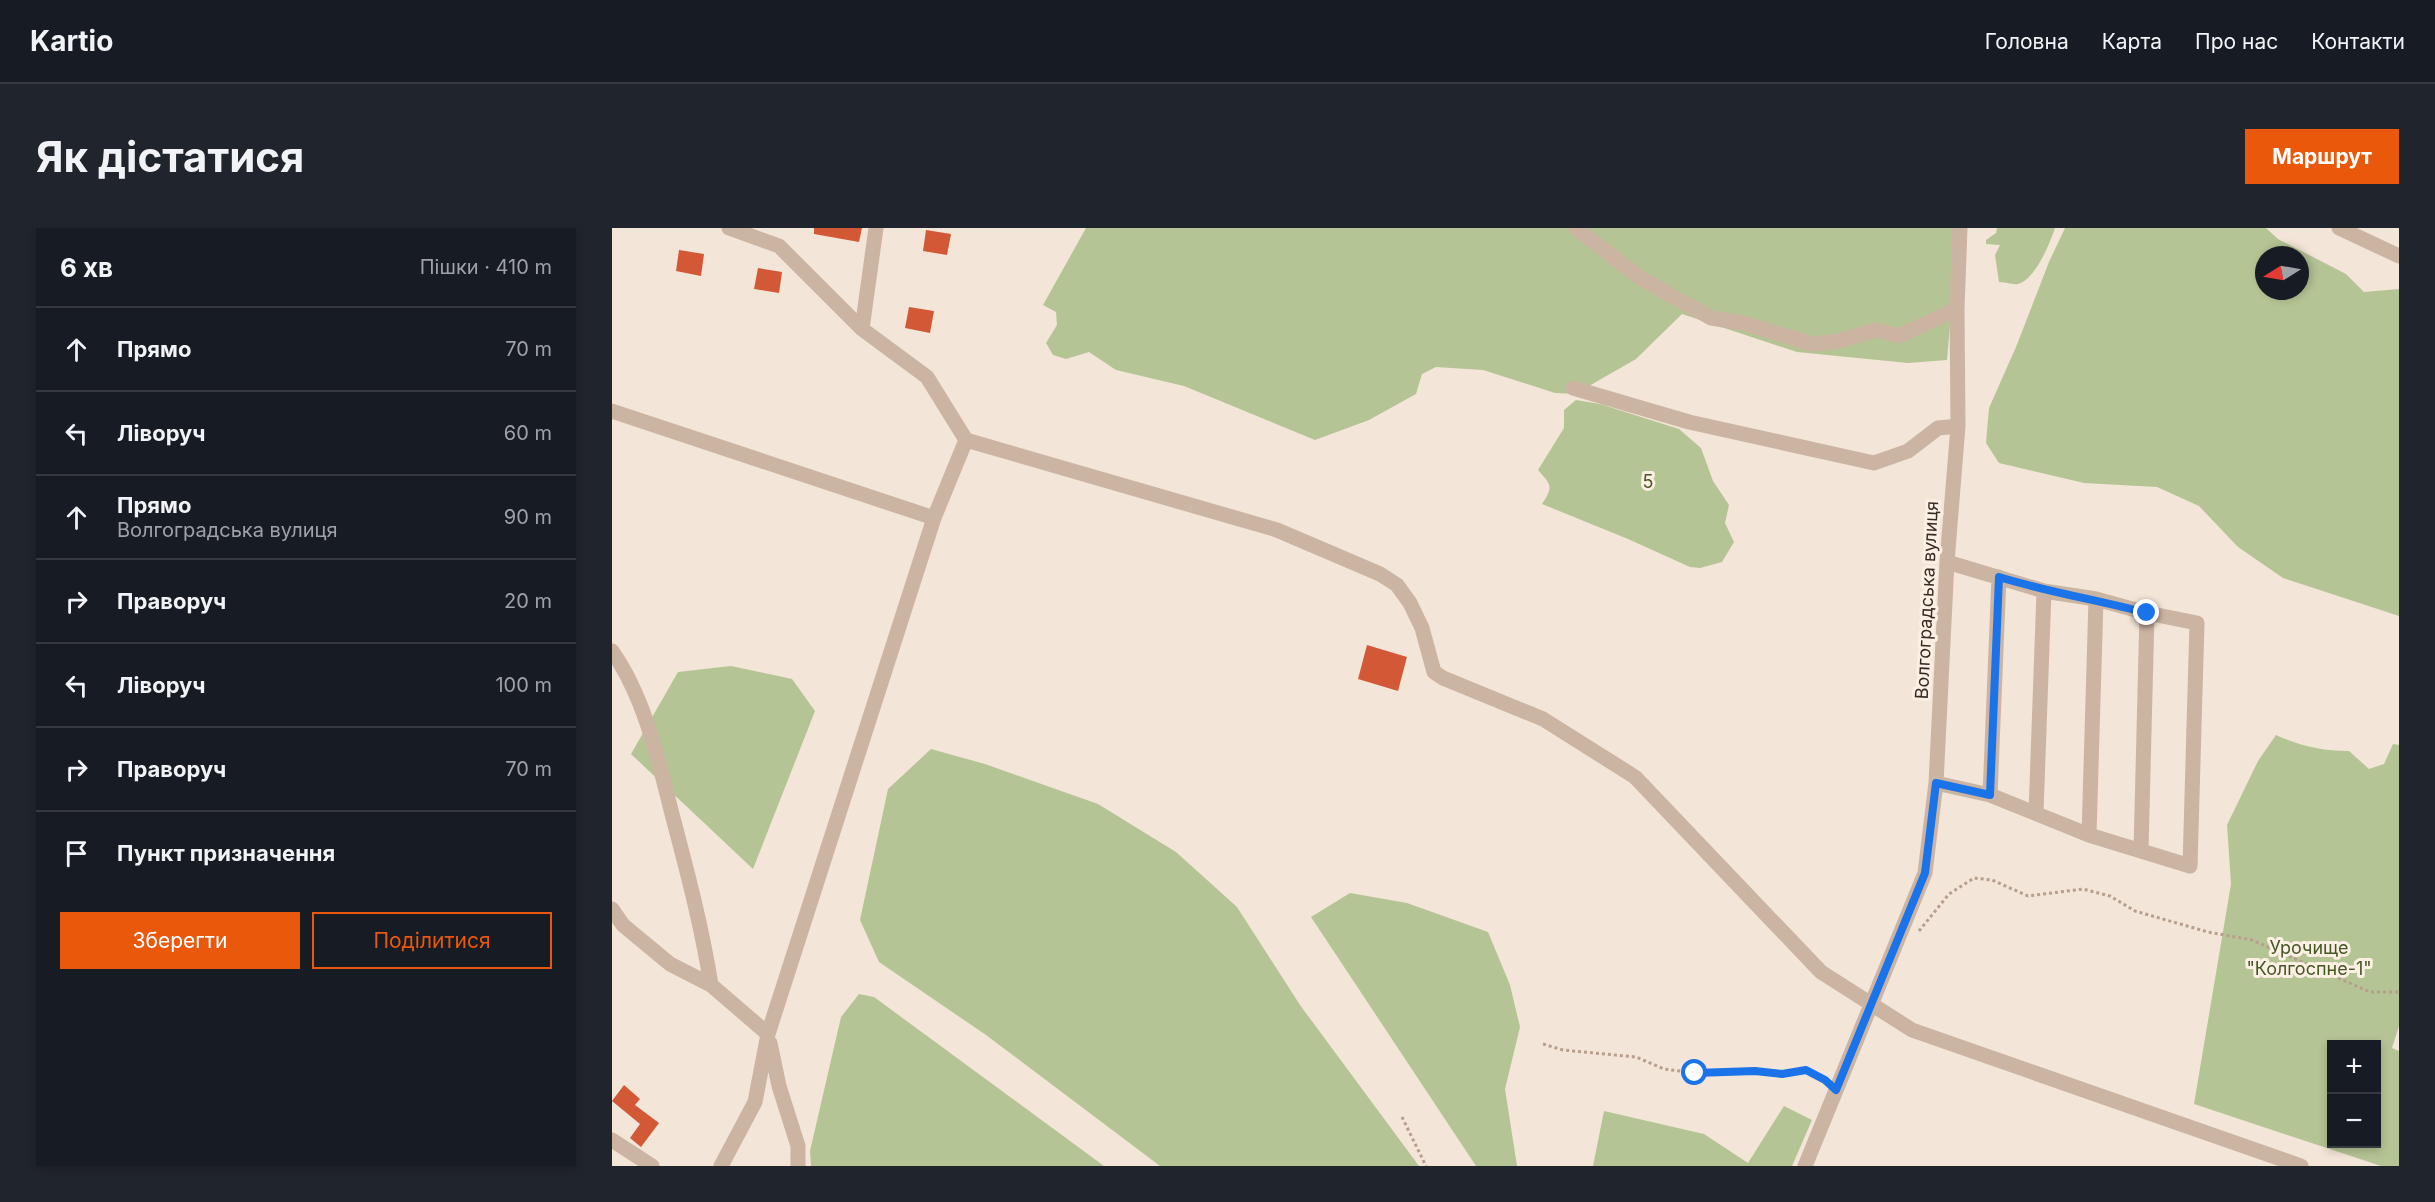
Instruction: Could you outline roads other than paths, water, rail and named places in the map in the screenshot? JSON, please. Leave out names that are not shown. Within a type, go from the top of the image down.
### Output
[{"type":"street","points":[[729,228],[779,246],[862,329],[927,377],[966,440],[1277,530],[1380,574],[1397,585],[1410,603],[1422,628],[1434,672],[1443,678],[1543,719],[1635,777],[1821,972],[1912,1030],[2301,1166]]},
{"type":"street","points":[[862,329],[876,228]]},
{"type":"street","points":[[1576,228],[1639,277],[1711,318],[1743,323],[1812,344],[1835,342],[1876,330],[1899,336],[1957,309]]},
{"type":"street","name":"Волгоградська вулиця","points":[[1805,1166],[1925,873],[1936,783],[1947,562],[1958,426],[1957,309],[1960,228]]},
{"type":"street","points":[[2339,228],[2399,256]]},
{"type":"street","points":[[1573,388],[1689,422],[1874,463],[1908,451],[1938,428],[1958,426]]},
{"type":"street","points":[[612,411],[934,518]]},
{"type":"street","points":[[721,1166],[755,1102],[768,1034],[934,518],[966,440]]},
{"type":"street","points":[[1936,783],[1990,795],[2089,835],[2190,866],[2197,623],[2147,613],[2096,599],[2044,591],[1947,562]]},
{"type":"street","points":[[1990,795],[1999,577]]},
{"type":"street","points":[[2036,813],[2044,591]]},
{"type":"street","points":[[2089,835],[2096,599]]},
{"type":"street","points":[[2141,851],[2147,613]]},
{"type":"street","points":[[612,651],[627,673],[640,705],[703,932],[711,985]]},
{"type":"street","points":[[612,909],[623,926],[670,964],[711,985],[768,1034],[779,1086],[798,1146],[798,1166]]},
{"type":"street","points":[[612,1140],[652,1166]]},
{"type":"park label","name":"5","points":[[1648,482]]},
{"type":"park label","name":"Урочище \"Колгоспне-1\"","points":[[2309,958]]}]
